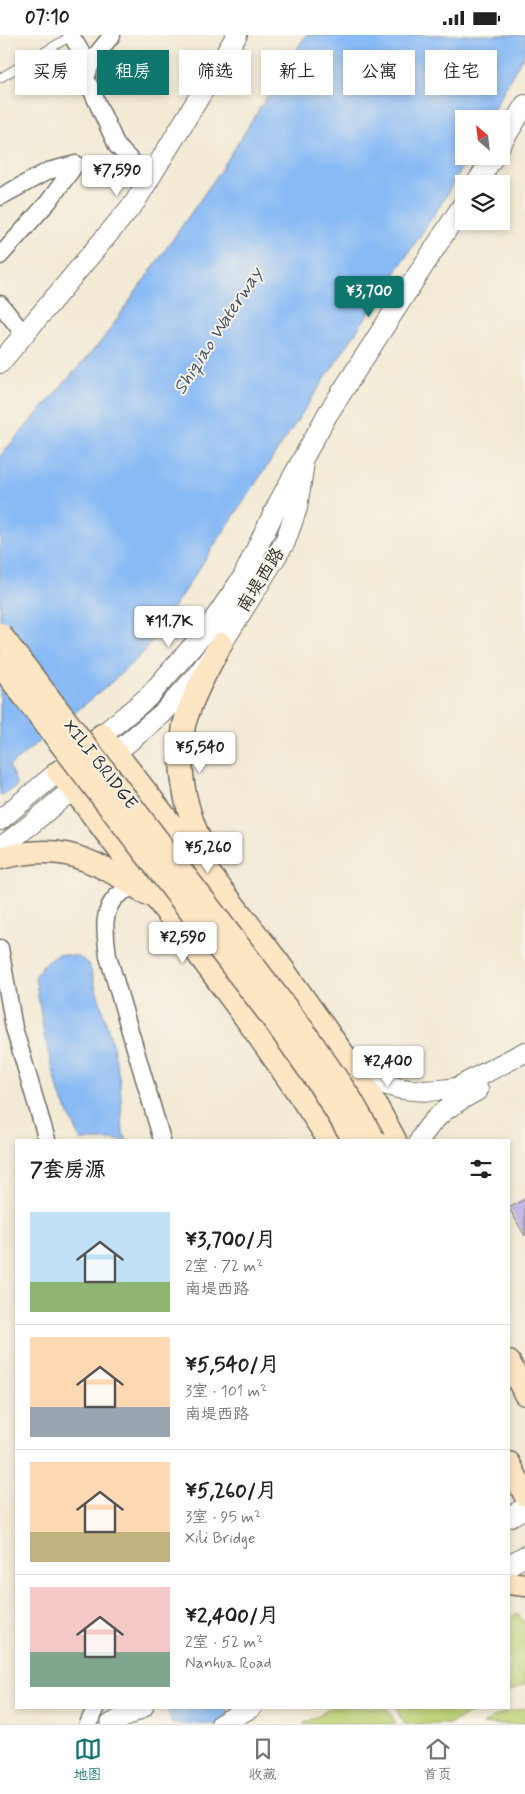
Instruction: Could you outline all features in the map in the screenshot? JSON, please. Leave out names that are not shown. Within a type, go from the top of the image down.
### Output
[{"type":"main road","name":"XILI BRIDGE","points":[[0,634],[289,1011],[350,1098],[373,1139]]},
{"type":"main road","points":[[221,644],[192,703],[184,727],[181,767],[188,813],[202,846],[231,902]]},
{"type":"main road","name":"XILI BRIDGE","points":[[0,665],[290,1041],[335,1107],[353,1139]]},
{"type":"main road","points":[[102,735],[278,962],[364,1083],[394,1139]]},
{"type":"main road","points":[[58,773],[73,789],[167,913],[280,1066],[328,1139]]},
{"type":"main road","points":[[0,858],[44,852],[66,854],[86,860],[134,886],[167,913]]},
{"type":"main road","points":[[510,1364],[525,1395]]},
{"type":"main road","points":[[510,1465],[525,1495]]},
{"type":"main road","points":[[510,1583],[525,1585]]},
{"type":"street","points":[[72,35],[90,67]]},
{"type":"street","points":[[112,35],[93,59],[86,78],[117,145],[149,179]]},
{"type":"street","points":[[0,363],[135,202],[232,37]]},
{"type":"street","points":[[510,129],[525,105]]},
{"type":"street","points":[[0,197],[48,171],[76,164],[49,201],[0,256]]},
{"type":"street","name":"南堤西路","points":[[0,820],[148,697],[207,630],[243,577],[306,452],[333,407],[455,217]]},
{"type":"street","points":[[0,304],[24,335]]},
{"type":"street","name":"南堤西路","points":[[0,848],[163,713],[194,679],[221,644],[285,542],[297,509],[306,452]]},
{"type":"street","points":[[134,886],[118,896],[109,907],[106,915],[105,932],[108,956],[162,1139]]},
{"type":"street","points":[[0,948],[14,1028],[47,1139]]},
{"type":"street","points":[[347,1058],[362,1072],[382,1085],[406,1090],[444,1090],[456,1088],[525,1052]]},
{"type":"street","points":[[421,1139],[433,1121],[446,1108],[525,1065]]},
{"type":"street","points":[[510,1516],[525,1508]]},
{"type":"street","points":[[510,1564],[525,1556]]},
{"type":"street","points":[[88,1724],[95,1709]]},
{"type":"street","points":[[111,1724],[139,1709]]},
{"type":"street","points":[[221,1724],[248,1710]]},
{"type":"lane","points":[[0,78],[72,35]]},
{"type":"green space","points":[[518,1613],[525,1625],[525,1684],[510,1692],[510,1617]]},
{"type":"green space","points":[[525,1708],[525,1724],[483,1724],[503,1713]]},
{"type":"green space","points":[[329,1709],[388,1709],[396,1724],[303,1724]]},
{"type":"green space","points":[[396,1709],[478,1709],[449,1724],[404,1724]]},
{"type":"water","name":"Shiqiao Waterway","points":[[306,35],[525,35],[525,52],[493,110],[455,110],[455,165],[463,165],[458,175],[455,175],[455,180],[445,198],[143,653],[105,688],[9,766],[16,782],[16,787],[0,796],[0,456],[103,339],[221,170],[268,95],[333,95],[333,50],[297,50]]},
{"type":"water","points":[[58,954],[77,956],[89,964],[113,1047],[120,1082],[123,1133],[126,1139],[81,1139],[59,1093],[44,1035],[35,977],[43,965]]},
{"type":"water","points":[[166,1709],[227,1709],[234,1724],[172,1724]]},
{"type":"building","points":[[525,1199],[525,1236],[510,1210],[510,1207]]}]
